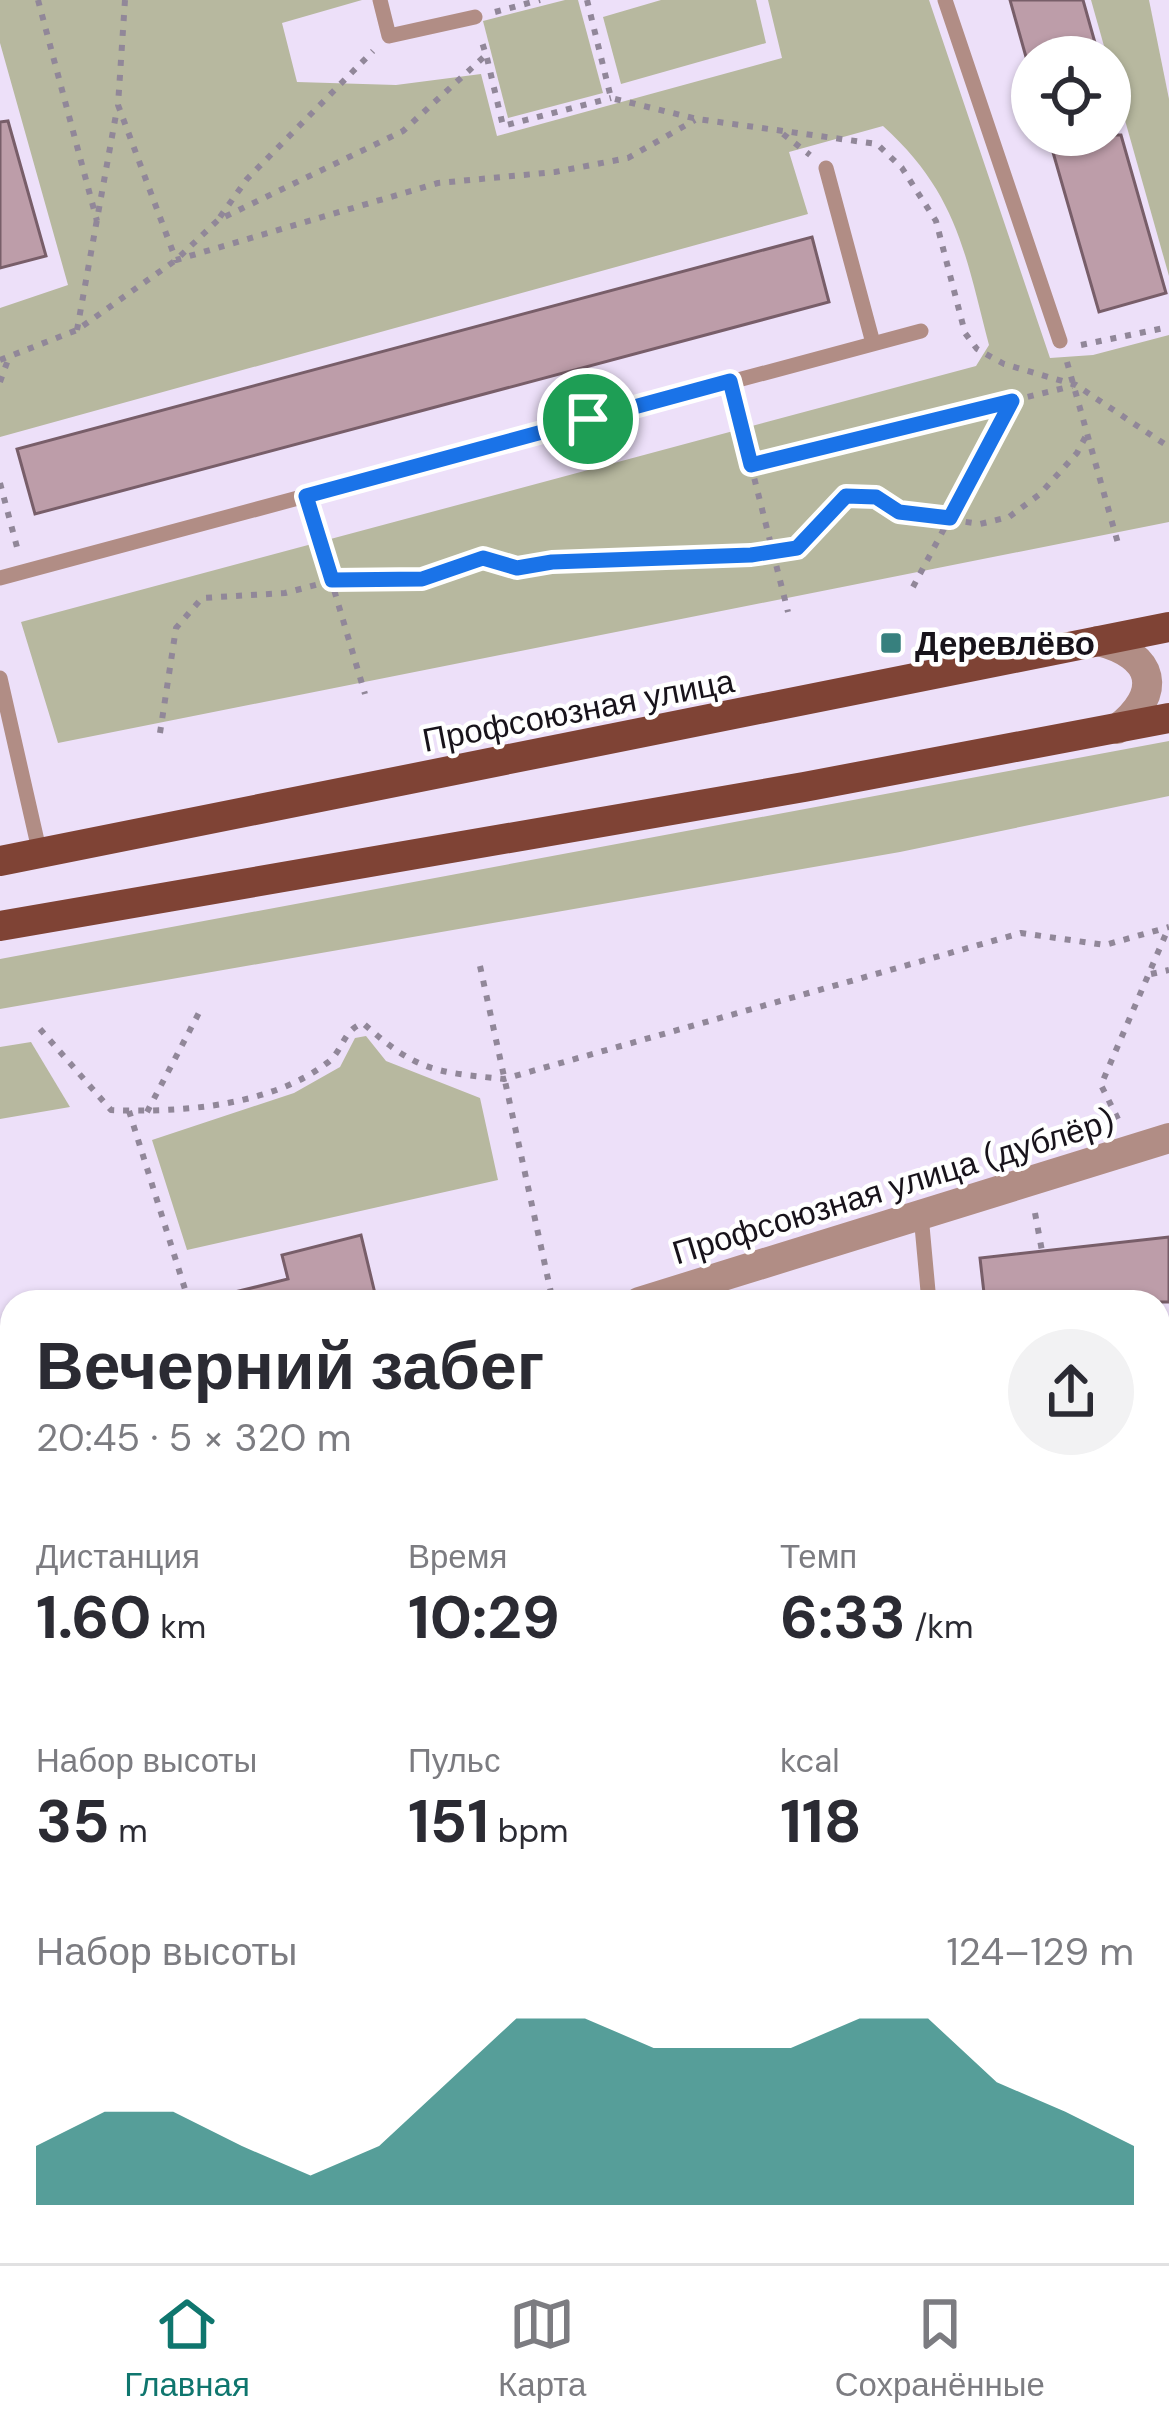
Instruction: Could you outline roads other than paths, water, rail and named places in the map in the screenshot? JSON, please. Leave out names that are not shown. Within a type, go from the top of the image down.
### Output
[{"type":"main road","name":"Профсоюзная улица","points":[[0,861],[1169,627]]},
{"type":"main road","points":[[0,926],[1169,718]]},
{"type":"street","points":[[1098,641],[1118,646],[1146,670],[1149,686],[1144,702],[1117,729]]},
{"type":"street","name":"Профсоюзная улица (дублёр)","points":[[678,1290],[1168,1140]]},
{"type":"lane","points":[[380,0],[389,36],[475,17]]},
{"type":"lane","points":[[945,0],[1060,341]]},
{"type":"lane","points":[[826,167],[873,343]]},
{"type":"lane","points":[[0,578],[921,332]]},
{"type":"lane","points":[[0,678],[4,712],[40,854]]},
{"type":"lane","points":[[921,1215],[928,1290]]},
{"type":"place","name":"Деревлёво","points":[[891,643]]}]
